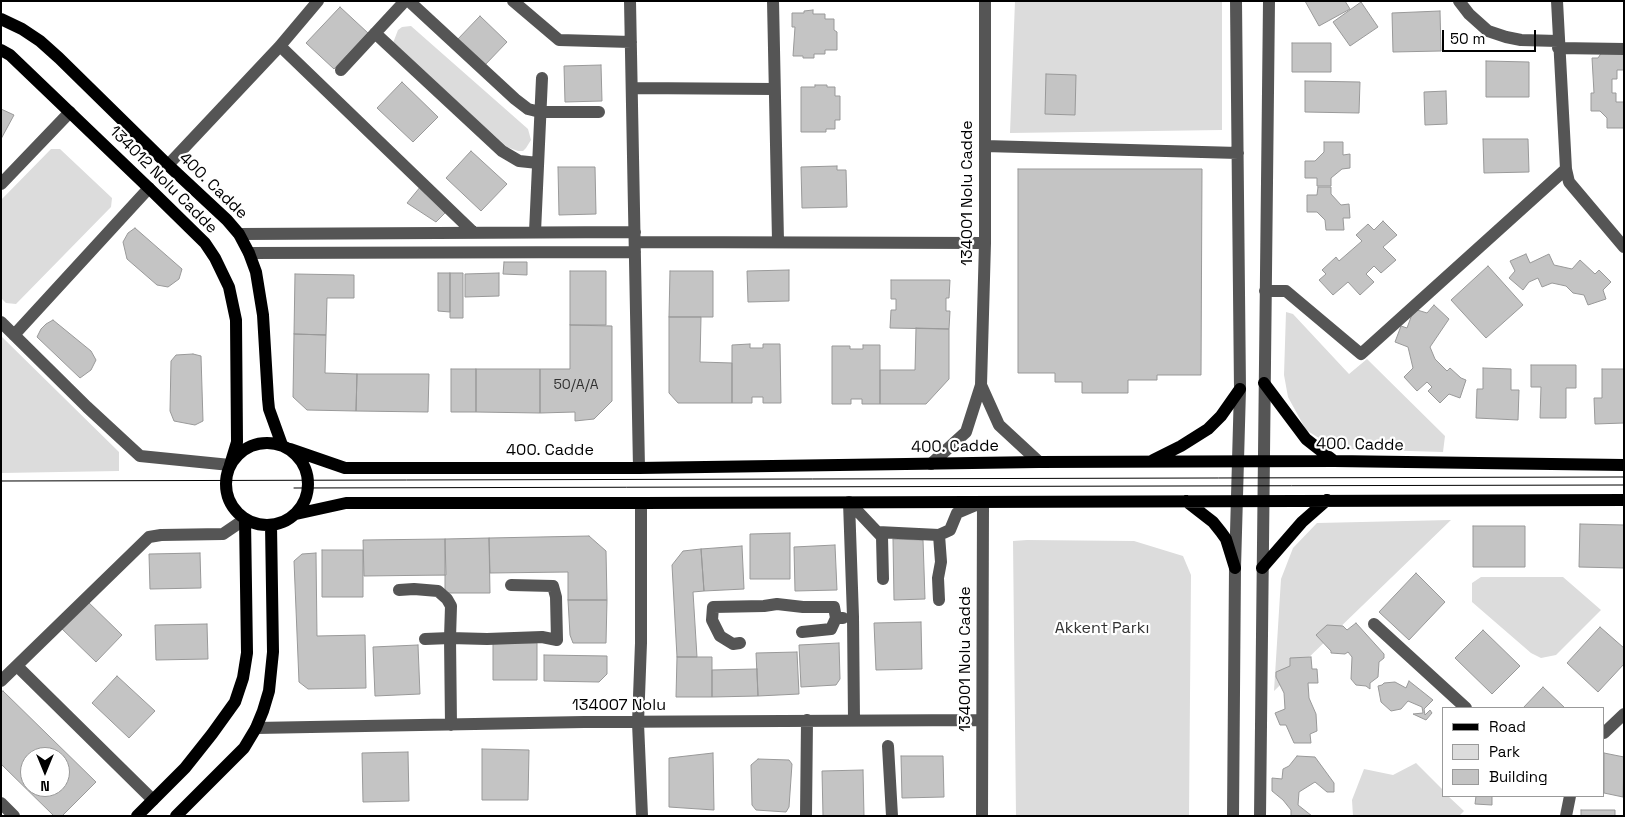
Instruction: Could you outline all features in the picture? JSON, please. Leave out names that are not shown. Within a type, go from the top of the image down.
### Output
[{"type":"main road","name":"400. Cadde","points":[[1,19],[22,29],[40,41],[227,220],[238,234],[249,253],[256,272],[260,292],[269,409],[286,447],[345,468],[639,468],[1239,461],[1624,465]]},
{"type":"main road","name":"134012 Nolu Cadde","points":[[1,50],[10,55],[205,243],[224,273],[234,304],[236,320],[237,442],[230,464]]},
{"type":"main road","points":[[1264,383],[1306,439],[1334,461]]},
{"type":"main road","points":[[1151,462],[1208,429],[1221,416],[1240,389]]},
{"type":"main road","points":[[296,514],[303,504],[308,480],[305,468],[299,457],[286,447],[270,442],[258,443],[242,451],[230,464],[225,481],[228,501],[235,511],[245,519],[258,524],[272,525],[279,524],[296,514],[346,503],[641,504],[1624,500]]},
{"type":"main road","points":[[1262,568],[1302,522],[1327,500]]},
{"type":"main road","points":[[1186,501],[1213,522],[1221,532],[1226,539],[1235,568]]},
{"type":"main road","points":[[137,816],[185,768],[235,702],[247,653],[245,519]]},
{"type":"main road","points":[[177,816],[244,748],[256,728],[270,691],[273,652],[272,525]]},
{"type":"street","points":[[168,165],[280,46],[318,1]]},
{"type":"street","points":[[341,70],[405,1]]},
{"type":"street","points":[[409,1],[528,109],[540,112],[599,112]]},
{"type":"street","points":[[513,1],[559,40],[631,42]]},
{"type":"street","points":[[630,1],[639,468]]},
{"type":"street","points":[[773,1],[778,241]]},
{"type":"street","name":"134001 Nolu Cadde","points":[[931,464],[966,432],[981,385],[985,243],[985,1]]},
{"type":"street","points":[[1233,816],[1235,568],[1240,389],[1236,1]]},
{"type":"street","points":[[1260,816],[1269,1]]},
{"type":"street","points":[[1459,1],[1469,14],[1488,31],[1506,37],[1558,45],[1624,49]]},
{"type":"street","points":[[1557,1],[1566,170],[1569,182],[1624,247]]},
{"type":"street","points":[[376,33],[502,151],[519,160],[538,163]]},
{"type":"street","points":[[280,46],[474,232]]},
{"type":"street","points":[[535,232],[542,78]]},
{"type":"street","points":[[632,88],[774,89]]},
{"type":"street","points":[[1,184],[70,112]]},
{"type":"street","points":[[985,146],[1238,153]]},
{"type":"street","points":[[1265,291],[1286,291],[1361,354],[1566,170]]},
{"type":"street","points":[[14,335],[149,188]]},
{"type":"street","points":[[238,234],[535,232],[635,242]]},
{"type":"street","points":[[249,253],[635,242],[985,243]]},
{"type":"street","points":[[1,322],[140,456],[230,464]]},
{"type":"street","name":"134001 Nolu Cadde","points":[[981,385],[999,425],[1039,462]]},
{"type":"street","points":[[849,502],[882,537],[883,578]]},
{"type":"street","points":[[849,502],[854,720]]},
{"type":"street","points":[[878,532],[940,535],[950,530],[957,513],[983,502]]},
{"type":"street","name":"134001 Nolu Cadde","points":[[982,816],[983,502]]},
{"type":"street","points":[[641,504],[641,643],[638,723],[642,816]]},
{"type":"street","points":[[1,681],[149,537],[161,535],[223,534],[245,519]]},
{"type":"street","points":[[939,600],[940,535]]},
{"type":"street","points":[[425,640],[542,637],[556,640],[556,597],[553,586],[511,585]]},
{"type":"street","points":[[399,590],[438,591],[447,599],[451,606],[451,725]]},
{"type":"street","points":[[740,643],[733,644],[720,636],[712,620],[712,607],[777,604],[803,607],[834,607],[836,618],[831,629],[802,632]]},
{"type":"street","points":[[836,618],[853,617]]},
{"type":"street","points":[[1374,624],[1465,707]]},
{"type":"street","points":[[17,666],[153,800]]},
{"type":"street","points":[[1605,732],[1624,714]]},
{"type":"street","points":[[806,816],[807,720]]},
{"type":"street","name":"134007 Nolu","points":[[256,728],[807,720],[982,720]]},
{"type":"street","points":[[888,746],[892,816]]},
{"type":"street","points":[[1566,798],[1566,816]]},
{"type":"street","points":[[1,803],[14,816]]},
{"type":"green space","points":[[1015,1],[1222,1],[1222,130],[1010,133]]},
{"type":"green space","points":[[411,26],[528,129],[531,140],[523,151],[507,147],[393,43],[398,30],[402,27]]},
{"type":"green space","points":[[51,149],[60,149],[112,198],[111,207],[16,304],[6,303],[1,298],[1,200]]},
{"type":"green space","points":[[1286,312],[1293,314],[1349,374],[1367,359],[1445,436],[1443,452],[1344,449],[1327,443],[1306,430],[1288,397],[1284,375]]},
{"type":"green space","points":[[1,336],[119,452],[119,471],[1,473]]},
{"type":"green space","points":[[1451,520],[1274,691],[1281,579],[1293,548],[1317,523]]},
{"type":"green space","name":"Akkent Parkı","points":[[1013,541],[1134,541],[1183,556],[1191,575],[1189,816],[1016,816]]},
{"type":"green space","points":[[1481,577],[1563,577],[1601,610],[1556,655],[1541,658],[1531,653],[1472,602],[1472,583]]},
{"type":"green space","points":[[1416,763],[1442,789],[1442,797],[1449,797],[1464,811],[1459,816],[1353,816],[1352,800],[1364,769],[1393,775]]},
{"type":"building","points":[[1305,1],[1345,1],[1350,9],[1319,26]]},
{"type":"building","points":[[1361,2],[1378,27],[1350,46],[1333,22]]},
{"type":"building","points":[[340,7],[368,33],[334,69],[306,43]]},
{"type":"building","points":[[813,10],[813,14],[825,14],[825,19],[834,19],[834,30],[837,32],[837,50],[825,50],[825,54],[814,54],[814,58],[793,56],[795,27],[792,27],[792,13],[804,13],[804,11]]},
{"type":"building","points":[[1440,11],[1441,51],[1393,52],[1392,13]]},
{"type":"building","points":[[480,16],[507,42],[484,66],[457,40]]},
{"type":"building","points":[[1292,43],[1331,43],[1331,72],[1292,72]]},
{"type":"building","points":[[1624,43],[1624,70],[1617,70],[1617,79],[1612,79],[1612,93],[1616,93],[1616,102],[1624,102],[1624,128],[1607,128],[1607,118],[1600,111],[1591,111],[1591,93],[1594,93],[1592,58],[1598,58],[1604,49]]},
{"type":"building","points":[[1486,61],[1529,62],[1529,97],[1486,97]]},
{"type":"building","points":[[601,65],[602,101],[565,102],[564,66]]},
{"type":"building","points":[[1046,74],[1076,75],[1075,115],[1045,114]]},
{"type":"building","points":[[1305,81],[1360,82],[1359,113],[1305,112]]},
{"type":"building","points":[[402,82],[438,117],[413,142],[377,108]]},
{"type":"building","points":[[815,85],[835,87],[835,96],[840,96],[840,120],[835,120],[835,129],[826,129],[826,132],[801,132],[801,87],[815,87]]},
{"type":"building","points":[[1446,91],[1447,124],[1425,125],[1424,92]]},
{"type":"building","points":[[1,109],[14,115],[1,139]]},
{"type":"building","points":[[1483,139],[1528,139],[1529,172],[1484,173]]},
{"type":"building","points":[[1324,142],[1343,142],[1343,155],[1350,154],[1350,168],[1342,169],[1331,178],[1331,186],[1317,186],[1317,178],[1305,178],[1305,161],[1315,161],[1324,152]]},
{"type":"building","points":[[471,151],[507,184],[481,211],[446,178]]},
{"type":"building","points":[[837,166],[837,170],[846,170],[847,207],[802,208],[801,167]]},
{"type":"building","points":[[558,167],[595,167],[596,214],[559,215]]},
{"type":"building","points":[[1018,169],[1202,169],[1201,375],[1157,375],[1157,380],[1128,380],[1128,393],[1082,393],[1082,382],[1055,382],[1055,373],[1018,373]]},
{"type":"building","points":[[421,186],[445,213],[436,222],[407,203]]},
{"type":"building","points":[[1318,187],[1331,187],[1331,194],[1341,205],[1349,204],[1350,218],[1343,218],[1344,230],[1326,230],[1325,220],[1317,212],[1307,212],[1307,195],[1317,195]]},
{"type":"building","points":[[1383,221],[1397,235],[1383,247],[1396,260],[1381,273],[1374,266],[1366,274],[1374,282],[1360,295],[1348,282],[1333,295],[1319,280],[1326,274],[1322,270],[1336,257],[1339,261],[1362,241],[1356,235],[1368,224],[1374,230]]},
{"type":"building","points":[[135,228],[182,269],[179,279],[168,287],[157,285],[127,259],[123,242],[128,233]]},
{"type":"building","points":[[1526,254],[1530,263],[1549,254],[1554,265],[1572,269],[1580,260],[1595,274],[1599,270],[1611,282],[1603,290],[1606,299],[1588,305],[1584,295],[1573,293],[1566,286],[1552,283],[1542,287],[1538,278],[1529,282],[1523,290],[1509,278],[1515,271],[1510,261]]},
{"type":"building","points":[[504,262],[527,262],[527,275],[503,274]]},
{"type":"building","points":[[1488,266],[1523,305],[1486,338],[1451,300]]},
{"type":"building","points":[[789,270],[789,301],[748,302],[747,271]]},
{"type":"building","points":[[570,271],[606,271],[606,325],[570,325]]},
{"type":"building","points":[[670,271],[713,271],[713,317],[669,317]]},
{"type":"building","points":[[438,273],[450,273],[450,312],[438,311]]},
{"type":"building","points":[[450,273],[463,273],[463,318],[450,318]]},
{"type":"building","points":[[499,273],[499,296],[465,297],[465,274]]},
{"type":"building","points":[[295,274],[354,275],[354,298],[327,298],[326,335],[294,334]]},
{"type":"building","points":[[891,280],[950,280],[949,298],[946,298],[946,311],[950,311],[949,329],[890,328],[891,310],[896,310],[896,299],[891,299]]},
{"type":"building","points":[[1434,305],[1449,319],[1430,347],[1435,359],[1447,371],[1450,368],[1466,380],[1460,398],[1449,394],[1440,403],[1428,391],[1432,387],[1427,382],[1417,391],[1404,377],[1413,368],[1408,347],[1395,342],[1401,326],[1407,328],[1414,309],[1427,313]]},
{"type":"building","points":[[669,317],[701,317],[700,362],[732,363],[732,403],[678,403],[669,393]]},
{"type":"building","points":[[53,320],[91,351],[96,360],[91,370],[80,378],[37,337],[41,329]]},
{"type":"building","points":[[570,325],[612,326],[612,401],[594,419],[575,421],[575,412],[540,413],[540,369],[570,369]]},
{"type":"building","points":[[916,328],[949,329],[949,379],[926,404],[880,404],[880,370],[915,370]]},
{"type":"building","points":[[294,334],[326,335],[325,373],[357,374],[356,411],[307,410],[293,397]]},
{"type":"building","points":[[750,344],[750,348],[763,348],[763,344],[780,344],[781,403],[763,403],[763,397],[752,397],[752,403],[732,403],[732,345]]},
{"type":"building","points":[[863,345],[880,345],[880,404],[862,404],[862,399],[851,399],[851,404],[832,404],[832,346],[850,346],[850,349],[863,349]]},
{"type":"building","points":[[193,354],[201,356],[203,421],[195,425],[174,421],[170,411],[171,361],[176,355]]},
{"type":"building","points":[[1531,365],[1576,365],[1576,388],[1566,388],[1566,418],[1540,418],[1541,387],[1531,387]]},
{"type":"building","points":[[1483,368],[1511,369],[1511,390],[1519,390],[1518,420],[1476,418],[1477,389],[1483,389]]},
{"type":"building","points":[[451,369],[476,369],[476,412],[451,412]]},
{"type":"building","points":[[476,369],[540,369],[540,413],[476,412]]},
{"type":"building","points":[[1602,369],[1624,369],[1624,423],[1595,424],[1594,398],[1602,398]]},
{"type":"building","points":[[357,374],[429,374],[428,412],[356,411]]},
{"type":"building","points":[[1580,524],[1624,525],[1624,568],[1579,567]]},
{"type":"building","points":[[1473,526],[1525,526],[1525,567],[1473,567]]},
{"type":"building","points":[[790,533],[790,579],[750,579],[750,534]]},
{"type":"building","points":[[589,536],[606,551],[607,600],[568,600],[568,572],[490,573],[489,538]]},
{"type":"building","points":[[489,538],[490,593],[445,593],[445,539]]},
{"type":"building","points":[[445,539],[446,575],[364,576],[363,540]]},
{"type":"building","points":[[893,539],[923,540],[925,599],[894,600]]},
{"type":"building","points":[[835,545],[837,590],[795,591],[794,547]]},
{"type":"building","points":[[742,546],[744,589],[704,591],[701,549]]},
{"type":"building","points":[[701,549],[704,591],[693,592],[697,657],[677,657],[672,565],[683,551]]},
{"type":"building","points":[[322,550],[363,550],[363,597],[322,597]]},
{"type":"building","points":[[200,553],[201,588],[150,589],[149,554]]},
{"type":"building","points":[[316,553],[317,636],[365,635],[366,688],[308,689],[299,682],[294,561],[302,554]]},
{"type":"building","points":[[1416,573],[1445,602],[1409,640],[1379,612]]},
{"type":"building","points":[[85,599],[122,635],[96,662],[59,626]]},
{"type":"building","points":[[568,600],[607,600],[606,643],[573,643],[570,635]]},
{"type":"building","points":[[921,622],[922,669],[876,670],[874,623]]},
{"type":"building","points":[[1356,623],[1384,654],[1384,658],[1379,662],[1378,677],[1370,683],[1370,689],[1366,686],[1356,685],[1351,679],[1352,657],[1348,652],[1345,654],[1331,653],[1316,635],[1327,625],[1343,626],[1347,630]]},
{"type":"building","points":[[207,624],[208,659],[156,660],[155,625]]},
{"type":"building","points":[[1600,627],[1624,648],[1624,664],[1598,692],[1567,663]]},
{"type":"building","points":[[1483,630],[1520,666],[1492,694],[1455,658]]},
{"type":"building","points":[[493,643],[537,643],[537,680],[493,680]]},
{"type":"building","points":[[839,643],[840,679],[836,685],[801,687],[799,645]]},
{"type":"building","points":[[418,645],[420,694],[375,696],[373,647]]},
{"type":"building","points":[[797,652],[799,694],[758,696],[756,653]]},
{"type":"building","points":[[544,655],[607,656],[607,674],[599,682],[544,681]]},
{"type":"building","points":[[677,657],[712,657],[712,697],[676,697]]},
{"type":"building","points":[[1311,657],[1312,669],[1317,669],[1318,683],[1308,683],[1309,698],[1316,714],[1317,731],[1310,734],[1311,743],[1294,743],[1286,725],[1280,725],[1275,713],[1285,709],[1284,693],[1276,677],[1276,672],[1290,666],[1290,658]]},
{"type":"building","points":[[757,669],[758,696],[712,697],[712,670]]},
{"type":"building","points":[[117,676],[155,711],[129,738],[92,703]]},
{"type":"building","points":[[1409,681],[1433,700],[1424,709],[1425,715],[1430,710],[1432,713],[1426,720],[1413,714],[1423,713],[1422,707],[1408,701],[1401,709],[1391,711],[1381,702],[1378,686],[1384,683],[1395,682],[1406,688]]},
{"type":"building","points":[[1543,687],[1564,707],[1524,707]]},
{"type":"building","points":[[3,691],[60,747],[20,747],[20,783],[1,764],[1,692]]},
{"type":"building","points":[[482,749],[529,750],[528,800],[482,800]]},
{"type":"building","points":[[408,752],[409,801],[363,802],[362,753]]},
{"type":"building","points":[[713,753],[714,810],[669,807],[669,758]]},
{"type":"building","points":[[1605,753],[1624,757],[1623,797],[1605,793]]},
{"type":"building","points":[[901,756],[943,756],[944,797],[902,798]]},
{"type":"building","points":[[1297,756],[1315,757],[1334,783],[1334,792],[1327,792],[1315,782],[1299,792],[1298,805],[1312,816],[1291,816],[1291,810],[1272,791],[1272,778],[1282,779],[1283,769],[1289,766]]},
{"type":"building","points":[[70,757],[96,782],[62,816],[54,816],[35,797],[70,797]]},
{"type":"building","points":[[758,759],[789,760],[792,764],[789,807],[786,812],[756,810],[752,805],[751,765]]},
{"type":"building","points":[[863,770],[864,816],[823,816],[822,771]]},
{"type":"building","points":[[1476,797],[1492,797],[1492,805],[1475,804]]},
{"type":"building","points":[[1581,810],[1615,810],[1615,816],[1581,816]]},
{"type":"tram line","points":[[1,481],[1624,477]]},
{"type":"tram line","points":[[294,488],[1624,485]]}]
